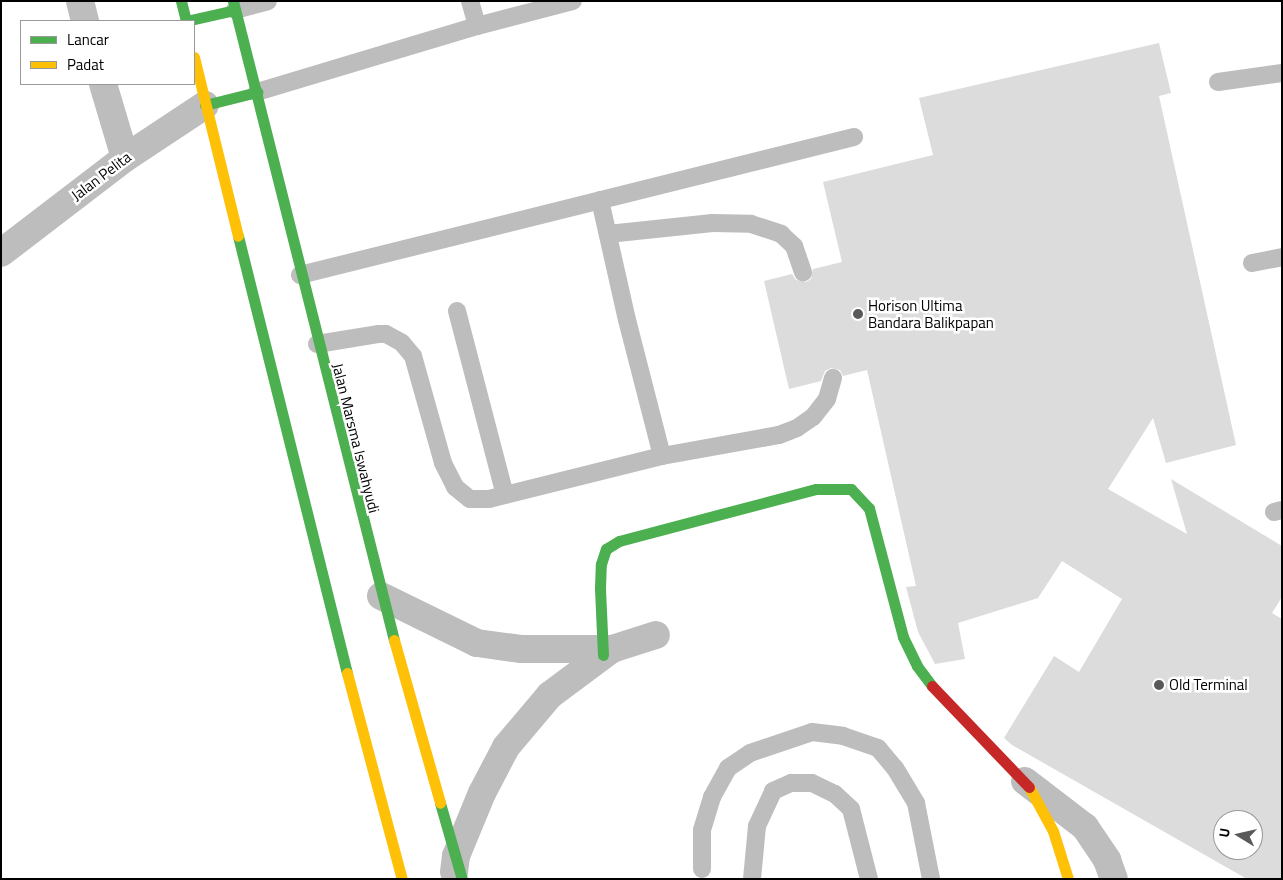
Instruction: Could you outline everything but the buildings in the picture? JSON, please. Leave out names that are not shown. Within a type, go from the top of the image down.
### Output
[{"type":"main road","points":[[181,1],[186,20]]},
{"type":"main road","points":[[189,20],[234,6]]},
{"type":"main road","name":"Jalan Marsma Iswahyudi","points":[[234,6],[257,92],[316,344],[381,596],[457,871]]},
{"type":"main road","points":[[195,61],[322,578],[402,879]]},
{"type":"main road","points":[[205,105],[257,92]]},
{"type":"main road","points":[[606,650],[601,564],[606,549],[619,541],[816,489],[851,489],[860,496],[869,508],[903,637],[917,666],[934,688],[1025,781],[1053,831],[1068,879]]},
{"type":"street","points":[[80,1],[86,20]]},
{"type":"street","points":[[103,85],[125,158]]},
{"type":"street","name":"Jalan Pelita","points":[[1,253],[125,158],[205,105]]},
{"type":"street","points":[[381,596],[477,643],[521,649],[606,650],[656,635]]},
{"type":"street","points":[[457,871],[482,793],[506,747],[550,695],[606,650]]},
{"type":"street","points":[[1025,781],[1085,827],[1108,860],[1114,879]]},
{"type":"lane","points":[[234,6],[268,1]]},
{"type":"lane","points":[[470,1],[477,26]]},
{"type":"lane","points":[[257,92],[477,26],[574,1]]},
{"type":"lane","points":[[1218,82],[1282,73]]},
{"type":"lane","points":[[300,275],[854,137]]},
{"type":"lane","points":[[600,200],[662,456]]},
{"type":"lane","points":[[608,234],[712,223],[751,224],[781,234],[794,246],[803,272]]},
{"type":"lane","points":[[1252,263],[1282,257]]},
{"type":"lane","points":[[457,311],[505,495]]},
{"type":"lane","points":[[316,344],[379,334],[386,334],[402,343],[413,356],[444,464],[455,487],[470,499],[505,495],[662,456],[778,435],[797,428],[814,417],[827,399],[833,378]]},
{"type":"lane","points":[[702,869],[702,830],[712,797],[728,768],[758,750],[812,732],[843,736],[878,748],[895,768],[916,803],[931,879]]},
{"type":"lane","points":[[752,879],[757,826],[763,807],[773,791],[791,783],[812,783],[835,794],[851,809],[869,879]]},
{"type":"traffic: fast","points":[[181,1],[186,20]]},
{"type":"traffic: fast","points":[[233,1],[394,640]]},
{"type":"traffic: fast","points":[[190,20],[235,10]]},
{"type":"traffic: fast","points":[[205,105],[257,92]]},
{"type":"traffic: fast","points":[[238,236],[347,673]]},
{"type":"traffic: fast","points":[[603,655],[600,588],[601,564],[606,549],[619,541],[816,489],[851,489],[869,508],[903,637],[917,666],[932,686]]},
{"type":"traffic: fast","points":[[440,803],[462,879]]},
{"type":"traffic: slow","points":[[195,61],[238,236]]},
{"type":"traffic: slow","points":[[394,640],[440,803]]},
{"type":"traffic: slow","points":[[347,673],[402,879]]},
{"type":"traffic: slow","points":[[1029,787],[1053,831],[1068,879]]},
{"type":"traffic: jam","points":[[932,686],[1029,787]]},
{"type":"place","name":"Horison Ultima Bandara Balikpapan","points":[[858,314]]},
{"type":"place","name":"Old Terminal","points":[[1159,685]]}]
